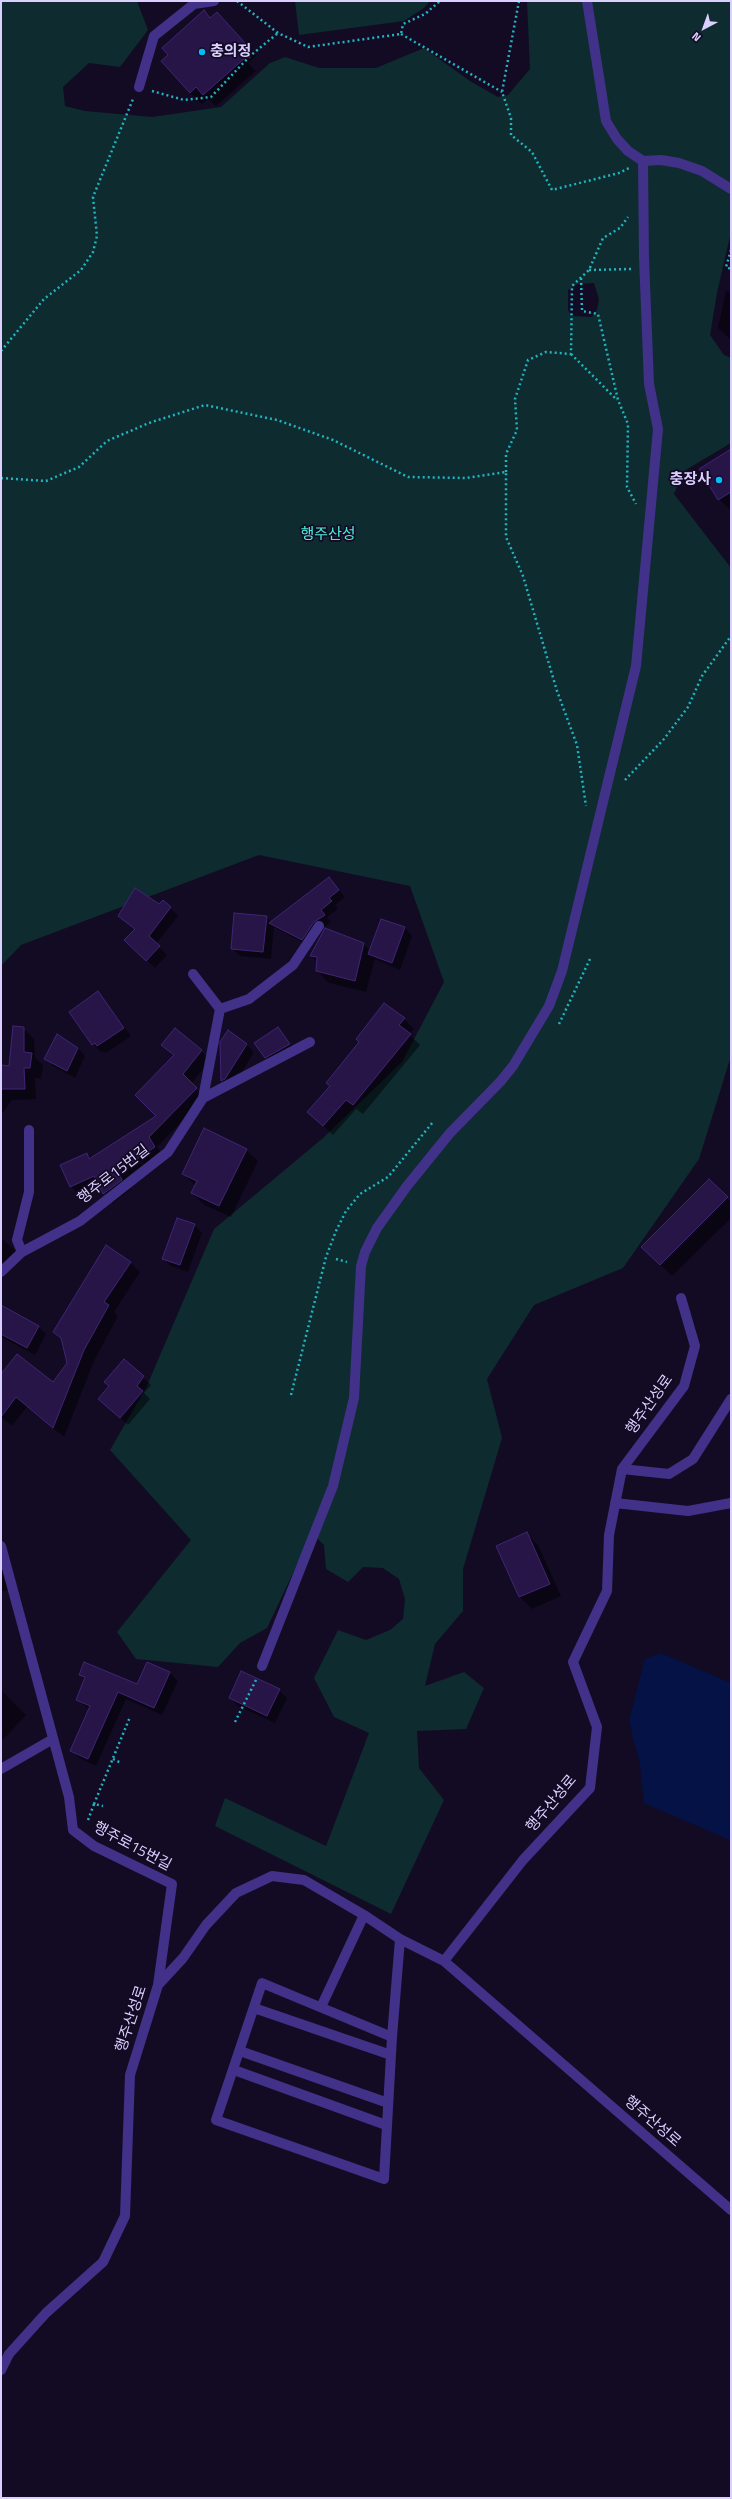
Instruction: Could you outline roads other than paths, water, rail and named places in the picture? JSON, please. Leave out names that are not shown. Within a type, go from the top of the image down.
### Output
[{"type":"street","points":[[139,87],[154,36],[194,4],[214,1]]},
{"type":"street","points":[[587,1],[606,121],[628,151],[643,161],[661,160],[679,163],[702,171],[731,189]]},
{"type":"street","points":[[262,1666],[333,1486],[354,1398],[361,1266],[365,1252],[376,1228],[407,1186],[450,1133],[513,1066],[549,1006],[562,971],[636,666],[647,526],[658,428],[649,384],[644,268],[643,161]]},
{"type":"street","points":[[193,974],[220,1009],[249,999],[293,965],[319,926]]},
{"type":"street","name":"행주로15번길","points":[[1,1272],[22,1252],[80,1221],[168,1152],[203,1098],[220,1009]]},
{"type":"street","name":"행주로15번길","points":[[203,1098],[310,1042]]},
{"type":"street","points":[[22,1252],[17,1240],[29,1192],[29,1130]]},
{"type":"street","name":"행주산성로","points":[[444,1961],[523,1860],[590,1788],[597,1727],[573,1662],[607,1591],[609,1535],[622,1469],[684,1386],[695,1346],[681,1298]]},
{"type":"street","points":[[622,1469],[669,1474],[693,1459],[731,1399]]},
{"type":"street","points":[[615,1503],[688,1511],[731,1503]]},
{"type":"street","name":"행주로15번길","points":[[1,1546],[69,1797],[73,1830],[94,1846],[172,1884],[158,1985]]},
{"type":"street","points":[[1,1769],[53,1738]]},
{"type":"street","name":"행주산성로","points":[[1,2370],[9,2354],[46,2313],[103,2262],[125,2216],[130,2075],[158,1985],[183,1958],[206,1925],[236,1893],[272,1876],[304,1880],[364,1915],[400,1939],[444,1961],[731,2210]]},
{"type":"street","points":[[321,2007],[364,1915]]},
{"type":"street","points":[[392,2037],[262,1983],[216,2120],[384,2179],[390,2055],[392,2037],[400,1939]]},
{"type":"street","points":[[254,2008],[390,2055]]},
{"type":"street","points":[[240,2051],[388,2103]]},
{"type":"street","points":[[234,2070],[386,2125]]},
{"type":"place","name":"충의정","points":[[202,52]]},
{"type":"place","name":"충장사","points":[[719,480]]},
{"type":"park label","name":"행주산성","points":[[328,535]]}]
